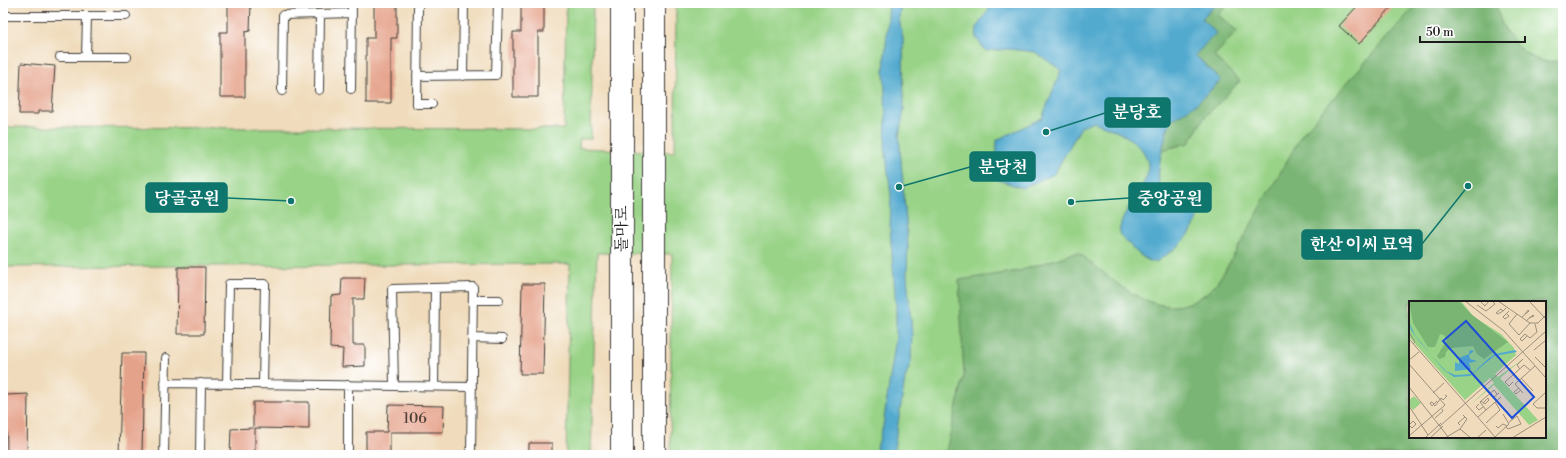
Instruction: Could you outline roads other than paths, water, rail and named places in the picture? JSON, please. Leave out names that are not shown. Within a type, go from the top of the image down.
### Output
[{"type":"main road","name":"돌마로","points":[[622,3],[622,455]]},
{"type":"main road","name":"돌마로","points":[[654,3],[654,455]]},
{"type":"lane","points":[[351,89],[352,3]]},
{"type":"lane","points":[[418,3],[417,104],[432,104]]},
{"type":"lane","points":[[463,76],[464,3]]},
{"type":"lane","points":[[417,76],[496,75],[498,3]]},
{"type":"lane","points":[[282,91],[283,15],[352,13]]},
{"type":"lane","points":[[319,90],[320,14]]},
{"type":"lane","points":[[3,16],[126,16]]},
{"type":"lane","points":[[86,57],[87,16]]},
{"type":"lane","points":[[60,58],[127,57]]},
{"type":"lane","points":[[227,384],[229,284],[265,284],[263,384]]},
{"type":"lane","points":[[394,386],[392,289],[473,287],[471,455]]},
{"type":"lane","points":[[434,386],[435,288]]},
{"type":"lane","points":[[473,300],[499,300]]},
{"type":"lane","points":[[472,338],[502,339]]},
{"type":"lane","points":[[164,455],[166,358]]},
{"type":"lane","points":[[165,383],[472,387]]},
{"type":"lane","points":[[200,455],[201,383]]},
{"type":"lane","points":[[348,385],[348,455]]},
{"type":"water","points":[[889,3],[901,3],[899,18],[903,38],[904,110],[899,136],[908,245],[907,275],[912,333],[911,362],[905,379],[893,455],[875,455],[883,426],[896,337],[896,306],[890,229],[891,195],[885,148],[886,118],[884,71]]},
{"type":"water","points":[[993,3],[1217,3],[1202,19],[1216,33],[1195,55],[1221,80],[1196,104],[1170,121],[1159,171],[1159,184],[1162,195],[1169,204],[1180,208],[1187,203],[1194,203],[1199,206],[1198,216],[1191,232],[1185,239],[1172,251],[1156,262],[1141,256],[1119,234],[1124,217],[1147,176],[1148,165],[1145,155],[1140,147],[1123,135],[1094,122],[1081,127],[1054,174],[1022,188],[996,179],[997,140],[1042,118],[1061,70],[1035,52],[1008,49],[986,51],[976,38],[977,27]]},
{"type":"place","name":"분당호","points":[[1046,132]]},
{"type":"place","name":"한산 이씨 묘역","points":[[1468,186]]},
{"type":"place","name":"분당천","points":[[899,187]]},
{"type":"place","name":"당골공원","points":[[291,201]]},
{"type":"place","name":"중앙공원","points":[[1071,202]]}]
